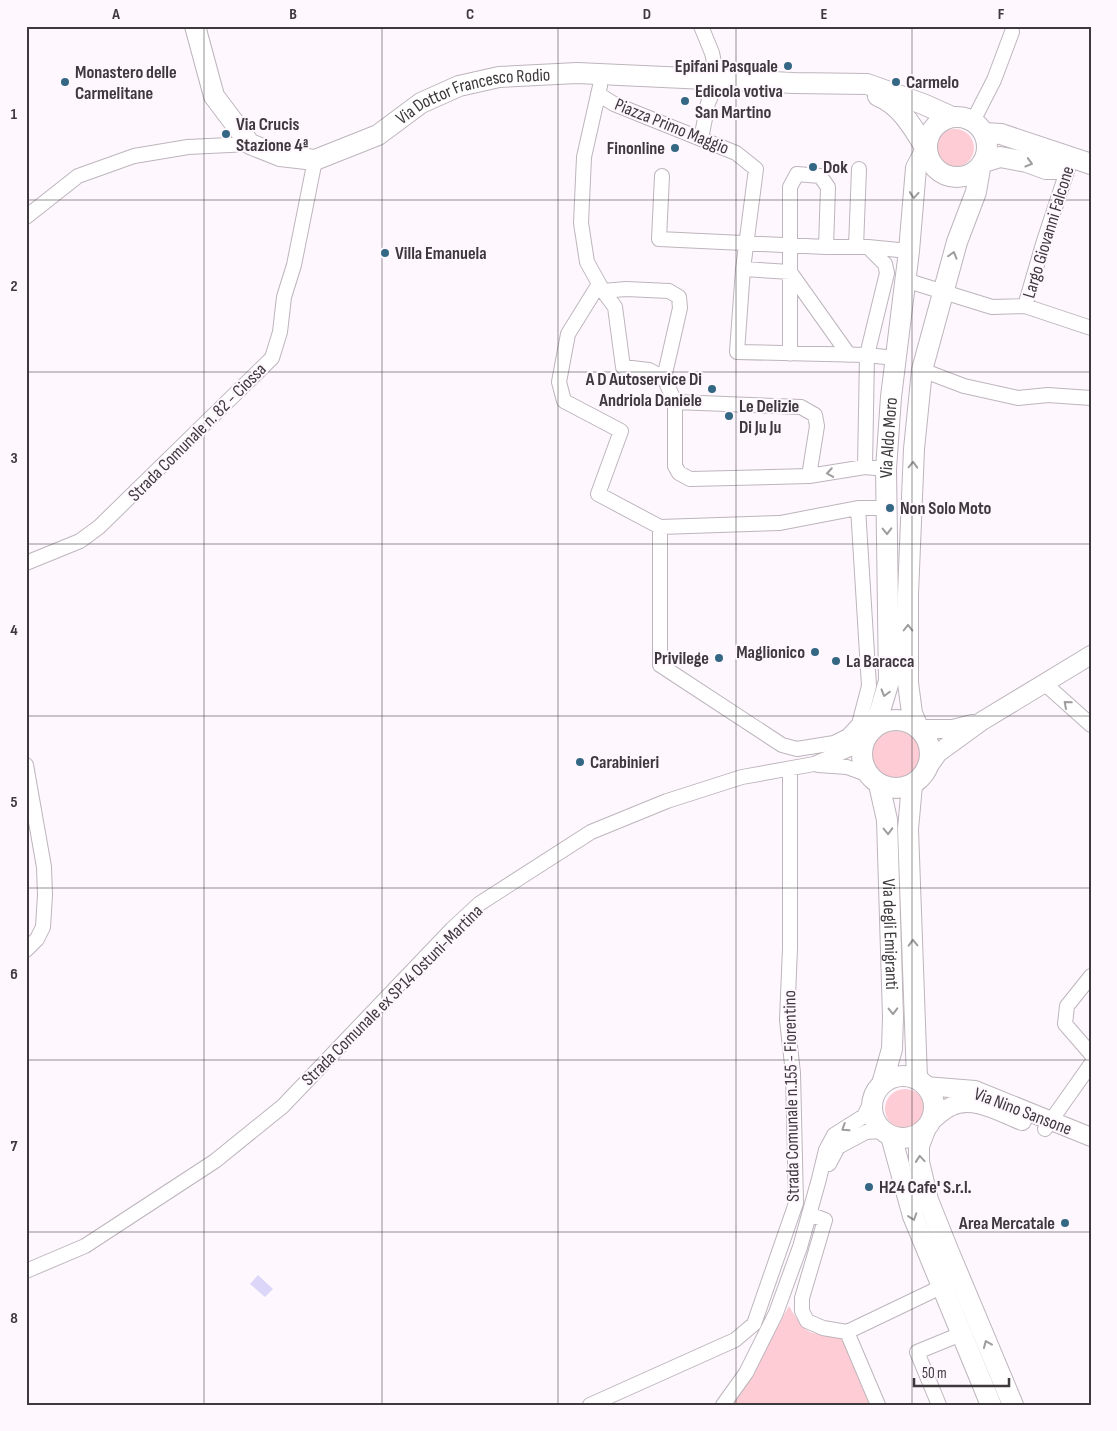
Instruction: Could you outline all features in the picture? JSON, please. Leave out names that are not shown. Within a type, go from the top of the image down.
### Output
[{"type":"main road","points":[[195,26],[214,96],[250,144]]},
{"type":"main road","name":"Via Dottor Francesco Rodio","points":[[250,144],[280,156],[315,160],[378,135],[421,104],[459,86],[499,77],[577,73],[718,80],[867,84],[924,104],[952,117],[959,117],[978,127],[1091,164]]},
{"type":"main road","name":"Via Dottor Francesco Rodio","points":[[843,83],[883,98],[901,111],[926,149],[928,159],[934,168],[952,178],[962,178],[972,174],[982,165],[1000,157],[1027,162],[1046,169],[1058,169],[1071,158]]},
{"type":"main road","points":[[926,149],[927,140],[936,125],[952,117]]},
{"type":"main road","points":[[978,127],[987,142],[987,153],[982,165]]},
{"type":"main road","name":"Via Aldo Moro","points":[[869,736],[880,711],[889,681],[886,468],[916,168],[926,149]]},
{"type":"main road","name":"Via Aldo Moro","points":[[919,728],[912,713],[908,683],[908,594],[914,448],[922,370],[957,242],[976,192],[982,165]]},
{"type":"main road","points":[[900,720],[919,728],[926,737],[930,747],[930,757],[928,767],[918,780],[912,785],[895,788],[874,780],[864,765],[862,754],[869,736],[881,724],[890,721],[900,720]]},
{"type":"main road","name":"Via degli Emigranti","points":[[874,780],[888,820],[893,1017],[892,1048],[879,1088],[872,1102],[872,1113],[876,1123],[887,1134],[913,1216],[991,1405]]},
{"type":"main road","name":"Via degli Emigranti","points":[[912,785],[908,829],[921,1083],[931,1094],[934,1102],[934,1112],[919,1146],[919,1162],[928,1200],[1013,1405]]},
{"type":"main road","points":[[879,1088],[890,1079],[899,1077],[908,1077],[921,1083]]},
{"type":"main road","points":[[887,1134],[909,1138],[917,1135],[928,1125]]},
{"type":"street","points":[[701,26],[712,53],[718,80],[708,104],[701,140]]},
{"type":"street","points":[[978,127],[1014,28]]},
{"type":"street","points":[[603,74],[584,157],[581,223],[587,262],[601,288],[615,307],[624,367],[649,370],[664,378],[675,402],[675,466],[679,473],[690,479],[809,476],[865,467],[886,468]]},
{"type":"street","name":"Piazza Primo Maggio","points":[[598,94],[614,104],[736,153],[756,170],[743,269],[738,352],[867,355],[896,358]]},
{"type":"street","points":[[26,217],[78,176],[134,156],[188,147],[250,144]]},
{"type":"street","name":"Largo Giovanni Falcone","points":[[1025,306],[1071,158]]},
{"type":"street","name":"Strada Comunale n. 82 - Ciossa","points":[[26,563],[80,541],[100,527],[272,358],[280,332],[284,297],[294,265],[315,160]]},
{"type":"street","points":[[859,169],[862,247]]},
{"type":"street","points":[[790,354],[790,187],[797,174],[820,176],[828,187],[826,246]]},
{"type":"street","points":[[662,176],[659,239],[862,247],[909,251]]},
{"type":"street","name":"Via Aldo Moro","points":[[862,247],[885,264],[887,273],[867,355],[865,467]]},
{"type":"street","points":[[743,269],[790,272]]},
{"type":"street","points":[[790,272],[849,355]]},
{"type":"street","points":[[905,280],[992,307],[1025,306],[1091,328]]},
{"type":"street","points":[[601,288],[669,291],[678,298],[680,308],[664,378]]},
{"type":"street","points":[[601,288],[568,334],[559,382],[564,401],[621,431],[598,494],[660,527],[780,523],[858,508],[887,508]]},
{"type":"street","points":[[922,370],[964,386],[1018,398],[1048,395],[1091,398]]},
{"type":"street","points":[[675,402],[801,407],[815,415],[817,426],[809,476]]},
{"type":"street","points":[[660,527],[660,665],[782,745],[797,749],[834,743],[848,736],[859,724],[870,686],[858,508]]},
{"type":"street","points":[[865,634],[888,639]]},
{"type":"street","points":[[928,767],[938,753],[982,721],[1091,655]]},
{"type":"street","points":[[1044,684],[1091,725]]},
{"type":"street","points":[[919,728],[953,729],[982,721]]},
{"type":"street","name":"Strada Comunale ex SP14 Ostuni-Martina","points":[[26,1271],[85,1246],[222,1155],[283,1106],[452,929],[487,899],[591,832],[667,801],[742,777],[814,764],[869,736]]},
{"type":"street","name":"Strada Comunale ex SP14 Ostuni-Martina","points":[[814,764],[847,767],[874,780]]},
{"type":"street","points":[[26,766],[44,867],[45,895],[43,927],[37,939],[26,950]]},
{"type":"street","name":"Strada Comunale n.155 - Fiorentino","points":[[590,1405],[735,1340],[754,1324],[796,1203],[793,1073],[787,1020],[790,938],[790,769]]},
{"type":"street","points":[[1091,976],[1068,1006],[1065,1024],[1091,1054]]},
{"type":"street","points":[[1048,1125],[1091,1064]]},
{"type":"street","name":"Via Nino Sansone","points":[[921,1083],[975,1090],[1091,1148]]},
{"type":"street","points":[[723,1405],[746,1373],[776,1313],[800,1247],[826,1150],[834,1135],[864,1116],[879,1088]]},
{"type":"street","name":"Via Nino Sansone","points":[[928,1125],[951,1106],[972,1103],[1091,1137]]},
{"type":"street","points":[[819,1179],[838,1148],[866,1132],[887,1134]]},
{"type":"street","points":[[809,1214],[825,1220],[802,1298],[802,1311],[807,1321],[823,1328],[847,1332],[941,1287]]},
{"type":"street","points":[[847,1332],[878,1405]]},
{"type":"street","points":[[938,1405],[917,1352],[961,1334]]},
{"type":"shaded area","points":[[955,129],[969,134],[974,148],[969,162],[955,167],[941,162],[936,148],[941,134]]},
{"type":"shaded area","points":[[896,731],[905,733],[913,738],[918,746],[920,755],[918,764],[913,772],[905,777],[896,779],[887,777],[879,772],[874,764],[872,755],[874,746],[879,738],[887,733]]},
{"type":"shaded area","points":[[905,1089],[919,1095],[925,1109],[919,1123],[905,1129],[891,1123],[885,1109],[891,1095]]},
{"type":"shaded area","points":[[258,1275],[273,1289],[265,1297],[250,1284]]},
{"type":"shaded area","points":[[789,1306],[800,1323],[810,1332],[815,1334],[843,1335],[872,1405],[730,1405],[757,1364]]},
{"type":"place","name":"Epifani Pasquale","points":[[788,66]]},
{"type":"place","name":"Monastero delle Carmelitane","points":[[65,82]]},
{"type":"place","name":"Carmelo","points":[[896,82]]},
{"type":"place","name":"Edicola votiva San Martino","points":[[685,101]]},
{"type":"place","name":"Via Crucis Stazione 4ª","points":[[226,134]]},
{"type":"place","name":"Finonline","points":[[675,148]]},
{"type":"place","name":"Dok","points":[[813,167]]},
{"type":"place","name":"Villa Emanuela","points":[[385,253]]},
{"type":"place","name":"A D Autoservice Di Andriola Daniele","points":[[712,389]]},
{"type":"place","name":"Le Delizie Di Ju Ju","points":[[729,416]]},
{"type":"place","name":"Non Solo Moto","points":[[890,508]]},
{"type":"place","name":"Maglionico","points":[[815,652]]},
{"type":"place","name":"Privilege","points":[[719,658]]},
{"type":"place","name":"La Baracca","points":[[836,661]]},
{"type":"place","name":"Carabinieri","points":[[580,762]]},
{"type":"place","name":"H24 Cafe' S.r.l.","points":[[869,1187]]},
{"type":"place","name":"Area Mercatale","points":[[1065,1223]]}]
